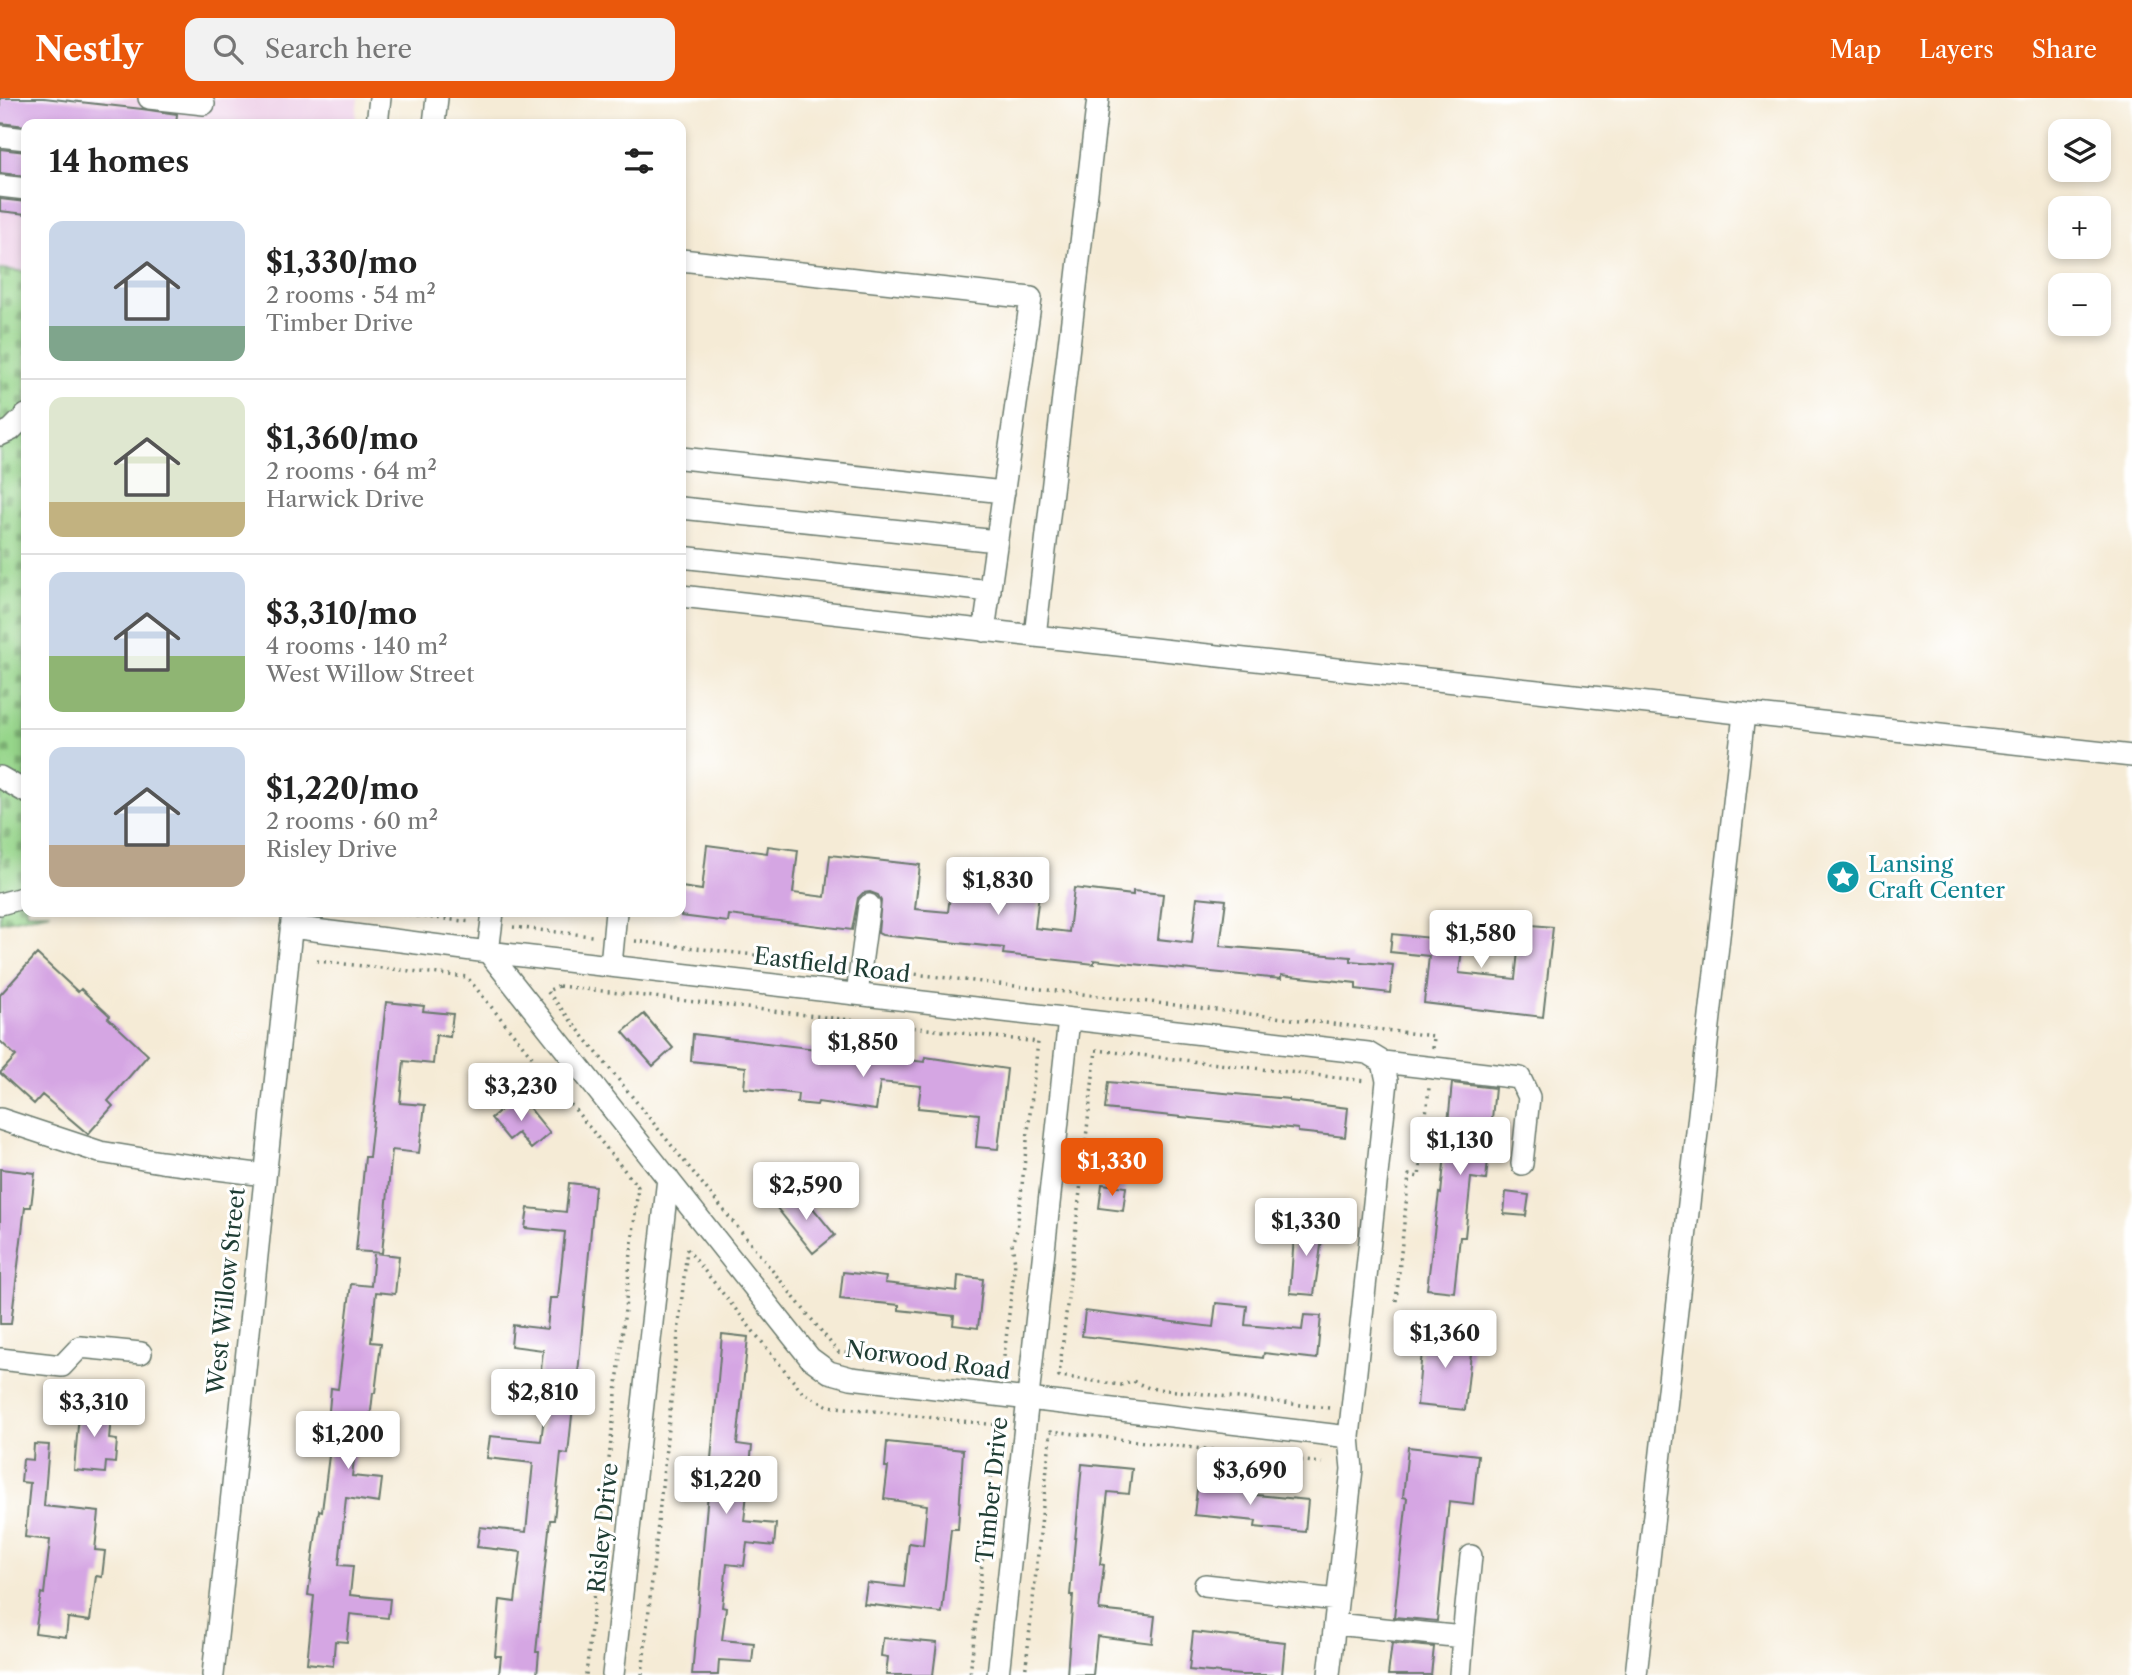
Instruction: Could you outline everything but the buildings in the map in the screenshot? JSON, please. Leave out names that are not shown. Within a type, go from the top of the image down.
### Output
[{"type":"street","points":[[149,98],[203,109]]},
{"type":"street","points":[[378,119],[380,98]]},
{"type":"street","points":[[435,119],[437,98]]},
{"type":"street","points":[[1035,636],[1098,98]]},
{"type":"street","points":[[0,136],[21,138]]},
{"type":"street","points":[[0,186],[21,188]]},
{"type":"street","points":[[686,261],[1031,299],[984,631]]},
{"type":"street","points":[[0,435],[11,430],[21,420]]},
{"type":"street","points":[[686,458],[1004,492]]},
{"type":"street","points":[[686,509],[997,541]]},
{"type":"street","points":[[686,558],[990,590]]},
{"type":"street","points":[[686,597],[2132,756]]},
{"type":"street","points":[[1636,1675],[1744,714]]},
{"type":"street","points":[[0,777],[21,789]]},
{"type":"street","points":[[0,904],[21,898]]},
{"type":"street","points":[[857,994],[869,905]]},
{"type":"street","points":[[488,952],[492,917]]},
{"type":"street","points":[[611,965],[616,917]]},
{"type":"street","name":"Eastfield Road","points":[[292,919],[488,952],[1069,1019],[1376,1057],[1520,1078],[1529,1097],[1522,1164]]},
{"type":"street","name":"West Willow Street","points":[[213,1675],[292,919]]},
{"type":"street","name":"Norwood Road","points":[[488,952],[810,1358],[829,1372],[851,1378],[1028,1401],[1349,1437]]},
{"type":"street","name":"Timber Drive","points":[[998,1675],[1069,1019]]},
{"type":"street","points":[[1329,1675],[1352,1469],[1349,1437],[1387,1081],[1376,1057]]},
{"type":"street","points":[[0,1119],[100,1152],[265,1175]]},
{"type":"street","name":"Risley Drive","points":[[613,1675],[668,1178]]},
{"type":"street","points":[[0,1359],[62,1366],[80,1347],[141,1353]]},
{"type":"street","points":[[1460,1675],[1471,1556]]},
{"type":"street","points":[[1205,1585],[1337,1600]]},
{"type":"street","points":[[1335,1624],[1463,1637]]},
{"type":"path","points":[[317,961],[467,977],[638,1187],[586,1675]]},
{"type":"path","points":[[559,986],[1038,1042],[1017,1230],[1012,1243],[1015,1263],[1002,1373],[838,1352],[548,991],[559,986]]},
{"type":"path","points":[[1329,1408],[1149,1388],[1133,1381],[1121,1385],[1059,1376],[1096,1050],[1368,1082]]},
{"type":"path","points":[[642,1675],[687,1250],[803,1393],[828,1406],[997,1425],[970,1675]]},
{"type":"path","points":[[1025,1675],[1051,1431],[1322,1464]]},
{"type":"shaded area","points":[[0,98],[358,98],[356,119],[21,119],[21,271],[0,269]]},
{"type":"green space","points":[[0,269],[21,271],[21,917],[25,917],[0,922]]},
{"type":"place","name":"Lansing Craft Center","points":[[1843,877]]}]
